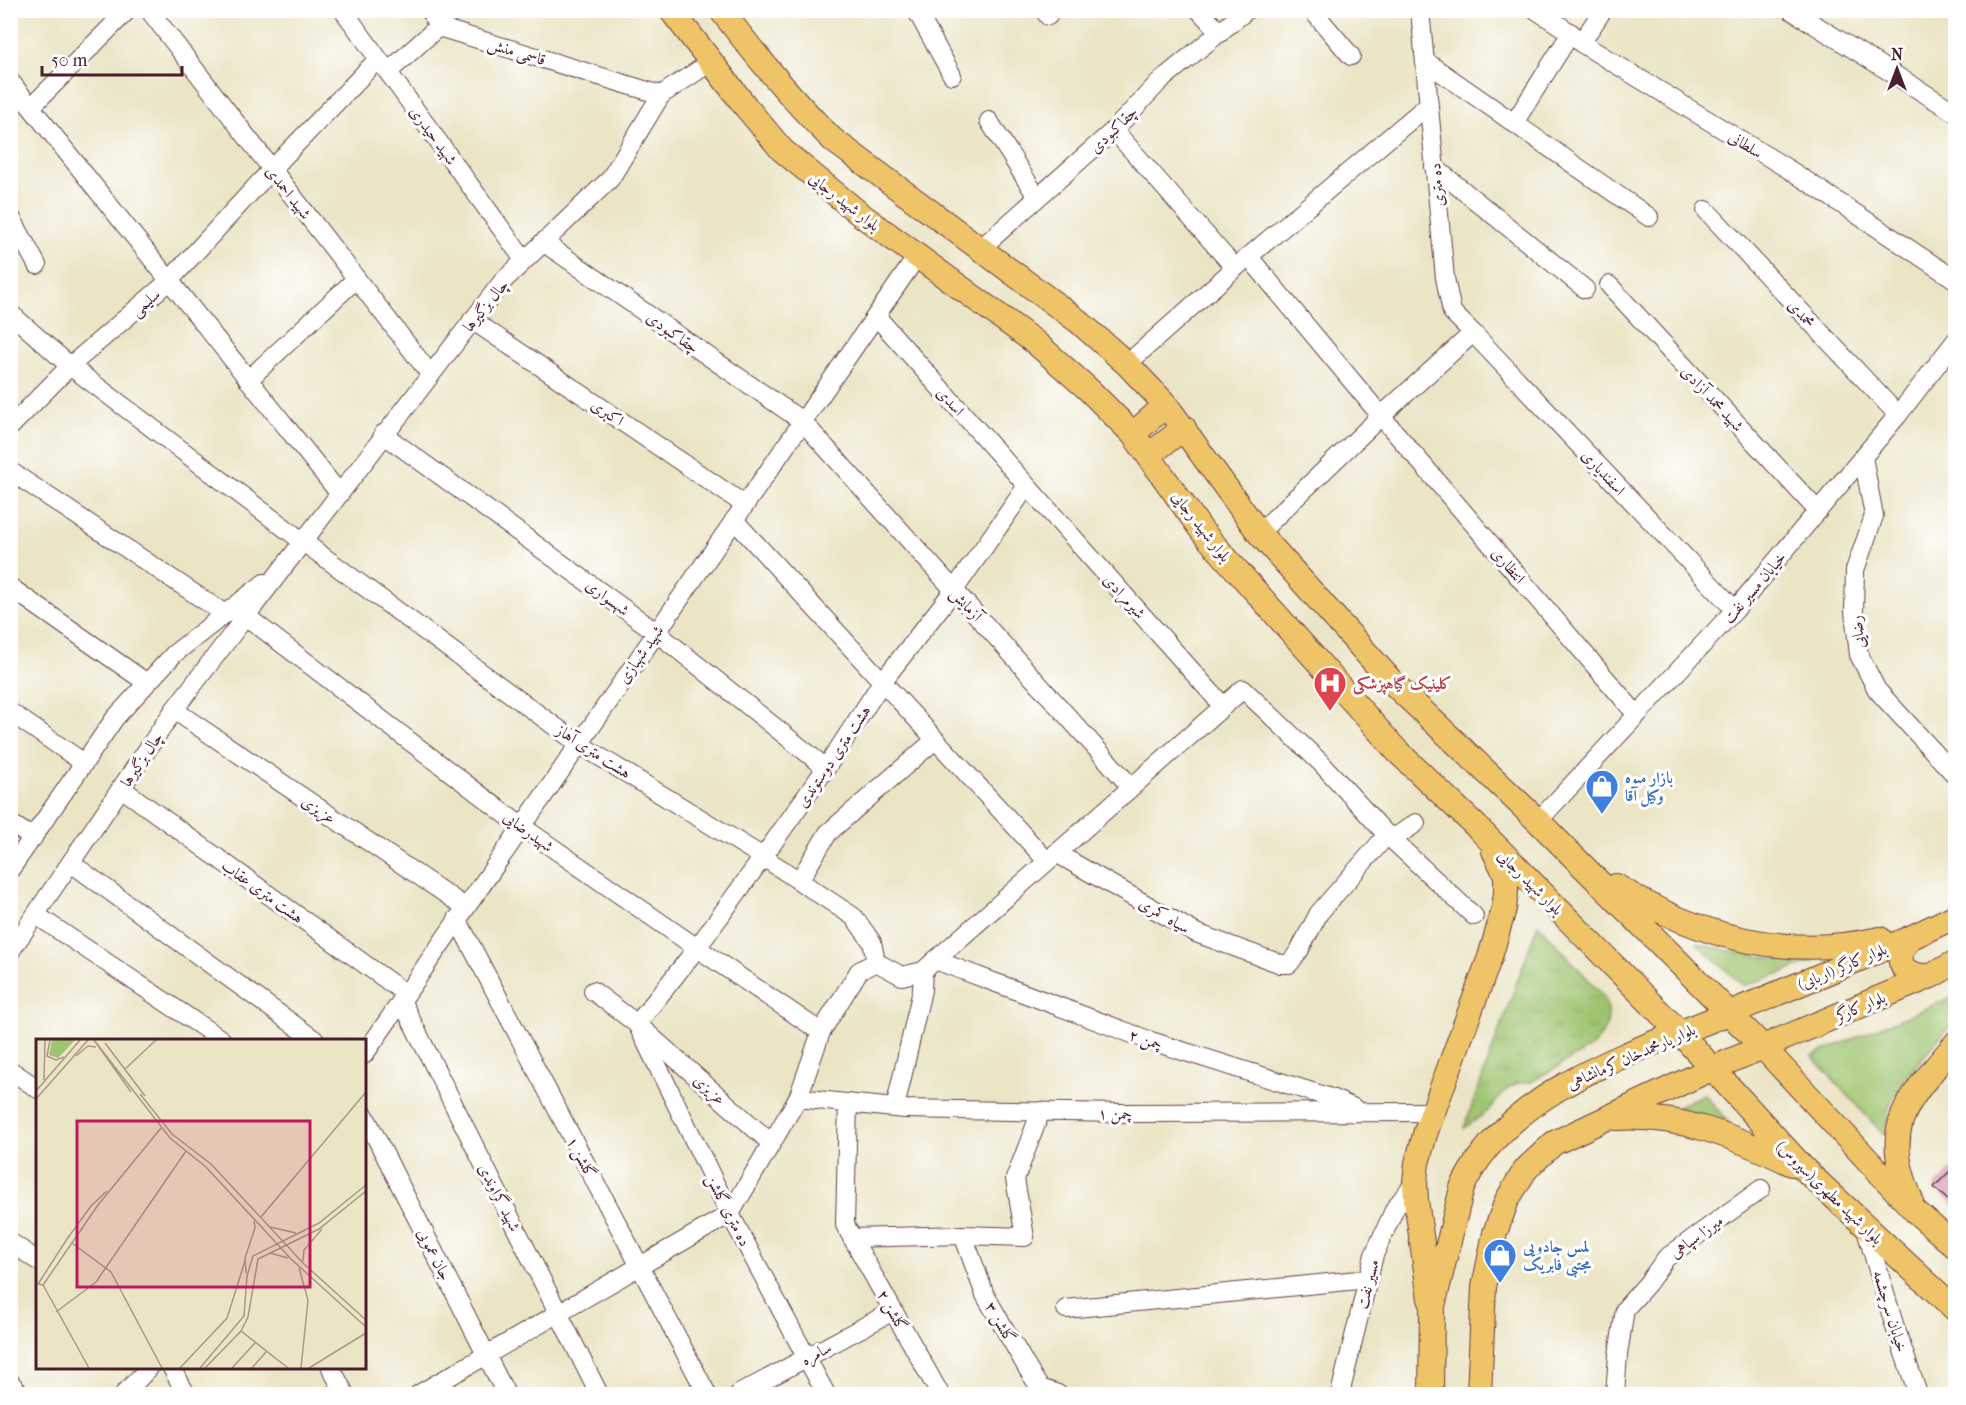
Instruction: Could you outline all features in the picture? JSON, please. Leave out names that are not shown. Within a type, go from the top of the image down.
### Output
[{"type":"main road","name":"بلوار شهید رجایی","points":[[671,10],[746,108],[782,150],[860,214],[1036,343],[1088,389],[1133,434],[1202,531],[1397,751],[1477,827],[1680,1033],[1711,1069]]},
{"type":"main road","points":[[721,10],[774,78],[801,109],[833,140],[1078,321],[1127,364],[1166,405],[1184,428],[1259,533],[1394,684],[1584,867],[1762,1046],[1915,1211],[1956,1247]]},
{"type":"main road","points":[[1133,434],[1166,405]]},
{"type":"main road","points":[[1149,455],[1184,428]]},
{"type":"main road","points":[[1432,1310],[1419,1229],[1415,1182],[1420,1148],[1490,957],[1506,892],[1506,875],[1500,861],[1477,827]]},
{"type":"main road","points":[[1584,867],[1640,901],[1690,925],[1734,938],[1778,946],[1819,948],[1856,944],[1906,933],[1951,919]]},
{"type":"main road","name":"بلوار کارگر (اربابی)","points":[[1728,1014],[1951,919]]},
{"type":"main road","points":[[1910,938],[1901,951],[1901,963],[1911,974],[1919,977],[1930,976]]},
{"type":"main road","name":"بلوار کارگر","points":[[1762,1046],[1930,976],[1956,962]]},
{"type":"main road","name":"بلوار یارمحمدخان کرمانشاهی","points":[[1431,1395],[1432,1310],[1462,1188],[1470,1171],[1488,1145],[1514,1121],[1556,1091],[1606,1064],[1728,1014]]},
{"type":"main road","points":[[1915,1211],[1901,1176],[1897,1153],[1902,1115],[1914,1094],[1956,1043]]},
{"type":"main road","points":[[1479,1395],[1484,1287],[1495,1233],[1507,1200],[1526,1169],[1554,1143],[1762,1046]]},
{"type":"main road","name":"بلوار شهید مطهری(سیروس)","points":[[1711,1069],[1805,1170],[1956,1310]]},
{"type":"main road","points":[[1608,1118],[1647,1117],[1680,1121],[1722,1133],[1805,1170]]},
{"type":"street","points":[[31,106],[128,10]]},
{"type":"street","name":"شهید احمدی","points":[[149,10],[430,374]]},
{"type":"street","name":"شهید حیدری","points":[[343,10],[525,260]]},
{"type":"street","points":[[916,10],[952,75]]},
{"type":"street","points":[[1199,10],[1220,33]]},
{"type":"street","name":"چقاکبودی","points":[[980,249],[1114,130],[1160,81],[1247,10]]},
{"type":"street","points":[[1312,10],[1351,56]]},
{"type":"street","name":"ده متری","points":[[1420,10],[1445,278],[1452,312],[1467,339]]},
{"type":"street","name":"سلطانی","points":[[1536,10],[1576,38],[1792,172],[1956,280]]},
{"type":"street","points":[[1514,123],[1576,38],[1603,10]]},
{"type":"street","points":[[1791,10],[1956,113]]},
{"type":"street","name":"قاسمی منش","points":[[383,65],[434,19],[661,95]]},
{"type":"street","name":"چال بزگیرها","points":[[10,952],[174,710],[472,320],[502,282],[610,179],[661,95],[711,62]]},
{"type":"street","points":[[1425,62],[1649,217]]},
{"type":"street","name":"سلیمی","points":[[10,427],[70,366],[169,281],[272,169],[383,65]]},
{"type":"street","points":[[10,81],[339,493]]},
{"type":"street","points":[[1127,364],[1242,262],[1428,105]]},
{"type":"street","points":[[989,121],[1037,196]]},
{"type":"street","name":"انتظاری","points":[[1114,130],[1242,262],[1381,416],[1637,715]]},
{"type":"street","points":[[1434,167],[1585,289]]},
{"type":"street","name":"محمدی","points":[[1706,210],[1898,415]]},
{"type":"street","points":[[10,215],[37,264],[10,242]]},
{"type":"street","name":"چقاکبودی","points":[[543,242],[802,421]]},
{"type":"street","name":"شهید شهبازی","points":[[366,1052],[918,255]]},
{"type":"street","points":[[248,380],[356,279]]},
{"type":"street","name":"شهید محمد آزادی","points":[[1609,285],[1818,512]]},
{"type":"street","name":"هشت متری آهاز","points":[[10,313],[70,366],[302,541],[579,744],[763,857],[854,917],[872,942],[876,962]]},
{"type":"street","name":"اسدی","points":[[876,315],[1027,486]]},
{"type":"street","name":"اکبری","points":[[472,320],[744,505]]},
{"type":"street","points":[[1259,533],[1381,416],[1467,339]]},
{"type":"street","name":"اسفندیاری","points":[[1467,339],[1735,610]]},
{"type":"street","name":"خیابان مسیر نفت","points":[[1538,821],[1735,610],[1898,415],[1956,340]]},
{"type":"street","name":"آزمایش","points":[[802,421],[1131,787]]},
{"type":"street","name":"شهسواری","points":[[383,434],[656,632],[826,768]]},
{"type":"street","name":"رضایی","points":[[1863,457],[1874,516],[1855,570],[1854,612],[1859,656],[1877,690],[1956,776]]},
{"type":"street","points":[[10,471],[225,614]]},
{"type":"street","name":"هشت متری دوستوندی","points":[[637,1024],[697,948],[763,857],[826,768],[882,682],[954,590],[1027,486]]},
{"type":"street","name":"شیرمرادی","points":[[1027,486],[1223,706]]},
{"type":"street","name":"سیاه کمری","points":[[734,520],[935,740],[1052,857],[1196,933],[1281,964],[1289,964],[1299,951],[1319,913],[1387,835]]},
{"type":"street","name":"چال بزگیرها","points":[[10,870],[115,718],[174,654],[280,571]]},
{"type":"street","points":[[10,587],[147,683]]},
{"type":"street","name":"شهیدرضایی","points":[[247,617],[521,826],[821,1032]]},
{"type":"street","points":[[419,1395],[730,1214],[798,1098],[821,1032],[859,971],[876,962],[902,976],[929,965],[1243,688],[1321,763],[1387,835],[1474,916]]},
{"type":"street","name":"عزیزی","points":[[174,710],[461,913]]},
{"type":"street","points":[[10,712],[84,763]]},
{"type":"street","points":[[799,881],[828,833],[935,740]]},
{"type":"street","name":"هشت متری عقاب","points":[[121,788],[403,997]]},
{"type":"street","points":[[10,823],[33,838]]},
{"type":"street","points":[[1387,835],[1397,836],[1416,823]]},
{"type":"street","points":[[71,864],[312,1039]]},
{"type":"street","name":"گلشن ۱","points":[[461,913],[706,1395]]},
{"type":"street","points":[[36,915],[219,1039]]},
{"type":"street","points":[[895,1108],[929,965]]},
{"type":"street","name":"چمن ۲","points":[[929,965],[1151,1041],[1332,1098],[1360,1111]]},
{"type":"street","name":"عزیزی","points":[[593,991],[637,1024],[771,1143]]},
{"type":"street","name":"شهید گراوندی","points":[[403,997],[599,1395]]},
{"type":"street","name":"ده متری گلشن","points":[[637,1024],[730,1214],[826,1395]]},
{"type":"street","points":[[10,1070],[36,1088]]},
{"type":"street","name":"چمن ۱","points":[[798,1098],[895,1108],[1134,1113],[1432,1112]]},
{"type":"street","points":[[848,1103],[849,1232],[1025,1237],[1015,1179],[1041,1111]]},
{"type":"street","name":"جان عمویی","points":[[366,1118],[506,1395]]},
{"type":"street","name":"مسیر نفت","points":[[1340,1395],[1368,1280],[1383,1233],[1395,1208],[1415,1182]]},
{"type":"street","name":"میرزا سپاهی","points":[[1615,1395],[1625,1309],[1666,1258],[1761,1189]]},
{"type":"street","name":"خیابان سرچشمه","points":[[1865,1227],[1918,1395]]},
{"type":"street","name":"گلشن ۲","points":[[849,1232],[940,1395]]},
{"type":"street","name":"گلشن ۳","points":[[963,1235],[985,1295],[1029,1371],[1040,1388],[1058,1395]]},
{"type":"street","points":[[10,1242],[36,1260]]},
{"type":"street","points":[[1066,1309],[1368,1280]]},
{"type":"street","name":"سامره","points":[[739,1395],[893,1311]]},
{"type":"street","points":[[124,1395],[148,1369]]},
{"type":"street","points":[[173,1369],[186,1395]]},
{"type":"street","points":[[332,1369],[345,1395]]},
{"type":"street","points":[[10,1382],[20,1395]]},
{"type":"green space","points":[[1538,924],[1604,997],[1608,1018],[1604,1031],[1590,1048],[1531,1082],[1518,1083],[1508,1088],[1488,1111],[1464,1128]]},
{"type":"green space","points":[[1696,943],[1755,956],[1815,961],[1744,986]]},
{"type":"green space","points":[[1955,996],[1955,1020],[1905,1078],[1890,1105],[1884,1135],[1812,1056]]},
{"type":"green space","points":[[1704,1094],[1731,1125],[1675,1108]]},
{"type":"building","points":[[1956,1165],[1956,1208],[1934,1187]]},
{"type":"place","name":"کلینیک گیاهپزشکی","points":[[1330,712]]},
{"type":"place","name":"بازار میوه وکیل آقا","points":[[1602,815]]},
{"type":"place","name":"لمس جادویی مجتبی فابریک","points":[[1500,1284]]}]
